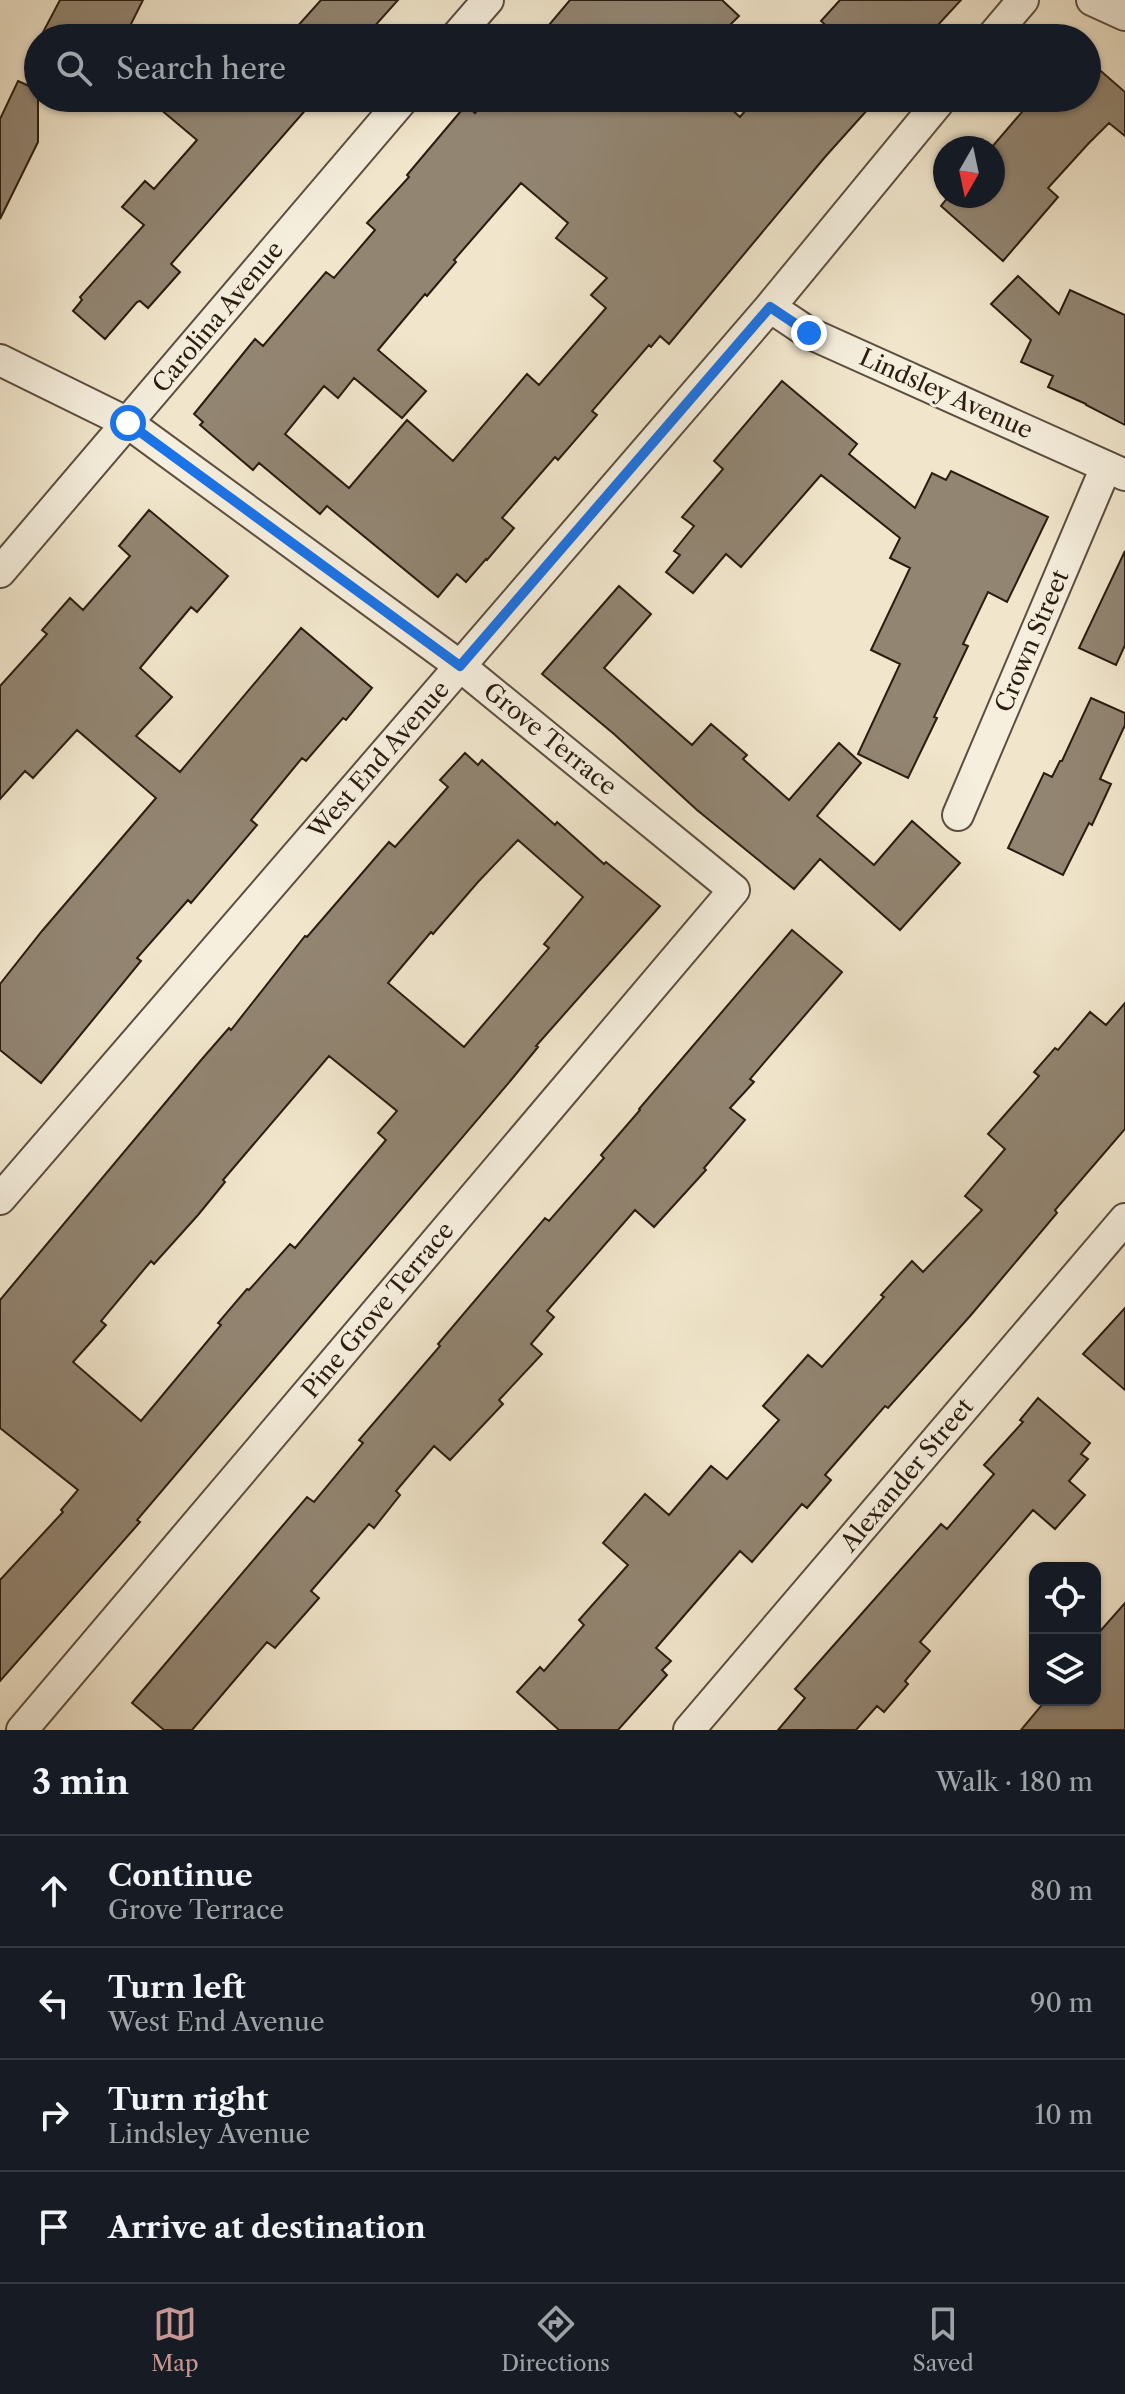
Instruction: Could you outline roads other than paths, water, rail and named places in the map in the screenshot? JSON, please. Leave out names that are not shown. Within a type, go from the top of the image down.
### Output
[{"type":"street","points":[[467,24],[488,0]]},
{"type":"street","points":[[1003,24],[1023,0]]},
{"type":"street","points":[[1092,0],[1125,15]]},
{"type":"street","name":"Carolina Avenue","points":[[0,572],[392,112]]},
{"type":"street","name":"West End Avenue","points":[[0,1199],[770,307],[930,112]]},
{"type":"street","name":"Lindsley Avenue","points":[[770,307],[809,333],[1115,471]]},
{"type":"street","name":"Grove Terrace","points":[[0,360],[128,423],[460,666],[734,890]]},
{"type":"street","name":"Crown Street","points":[[958,815],[1115,471]]},
{"type":"street","name":"Pine Grove Terrace","points":[[22,1730],[734,890]]},
{"type":"street","name":"Alexander Street","points":[[689,1730],[1125,1219]]}]
